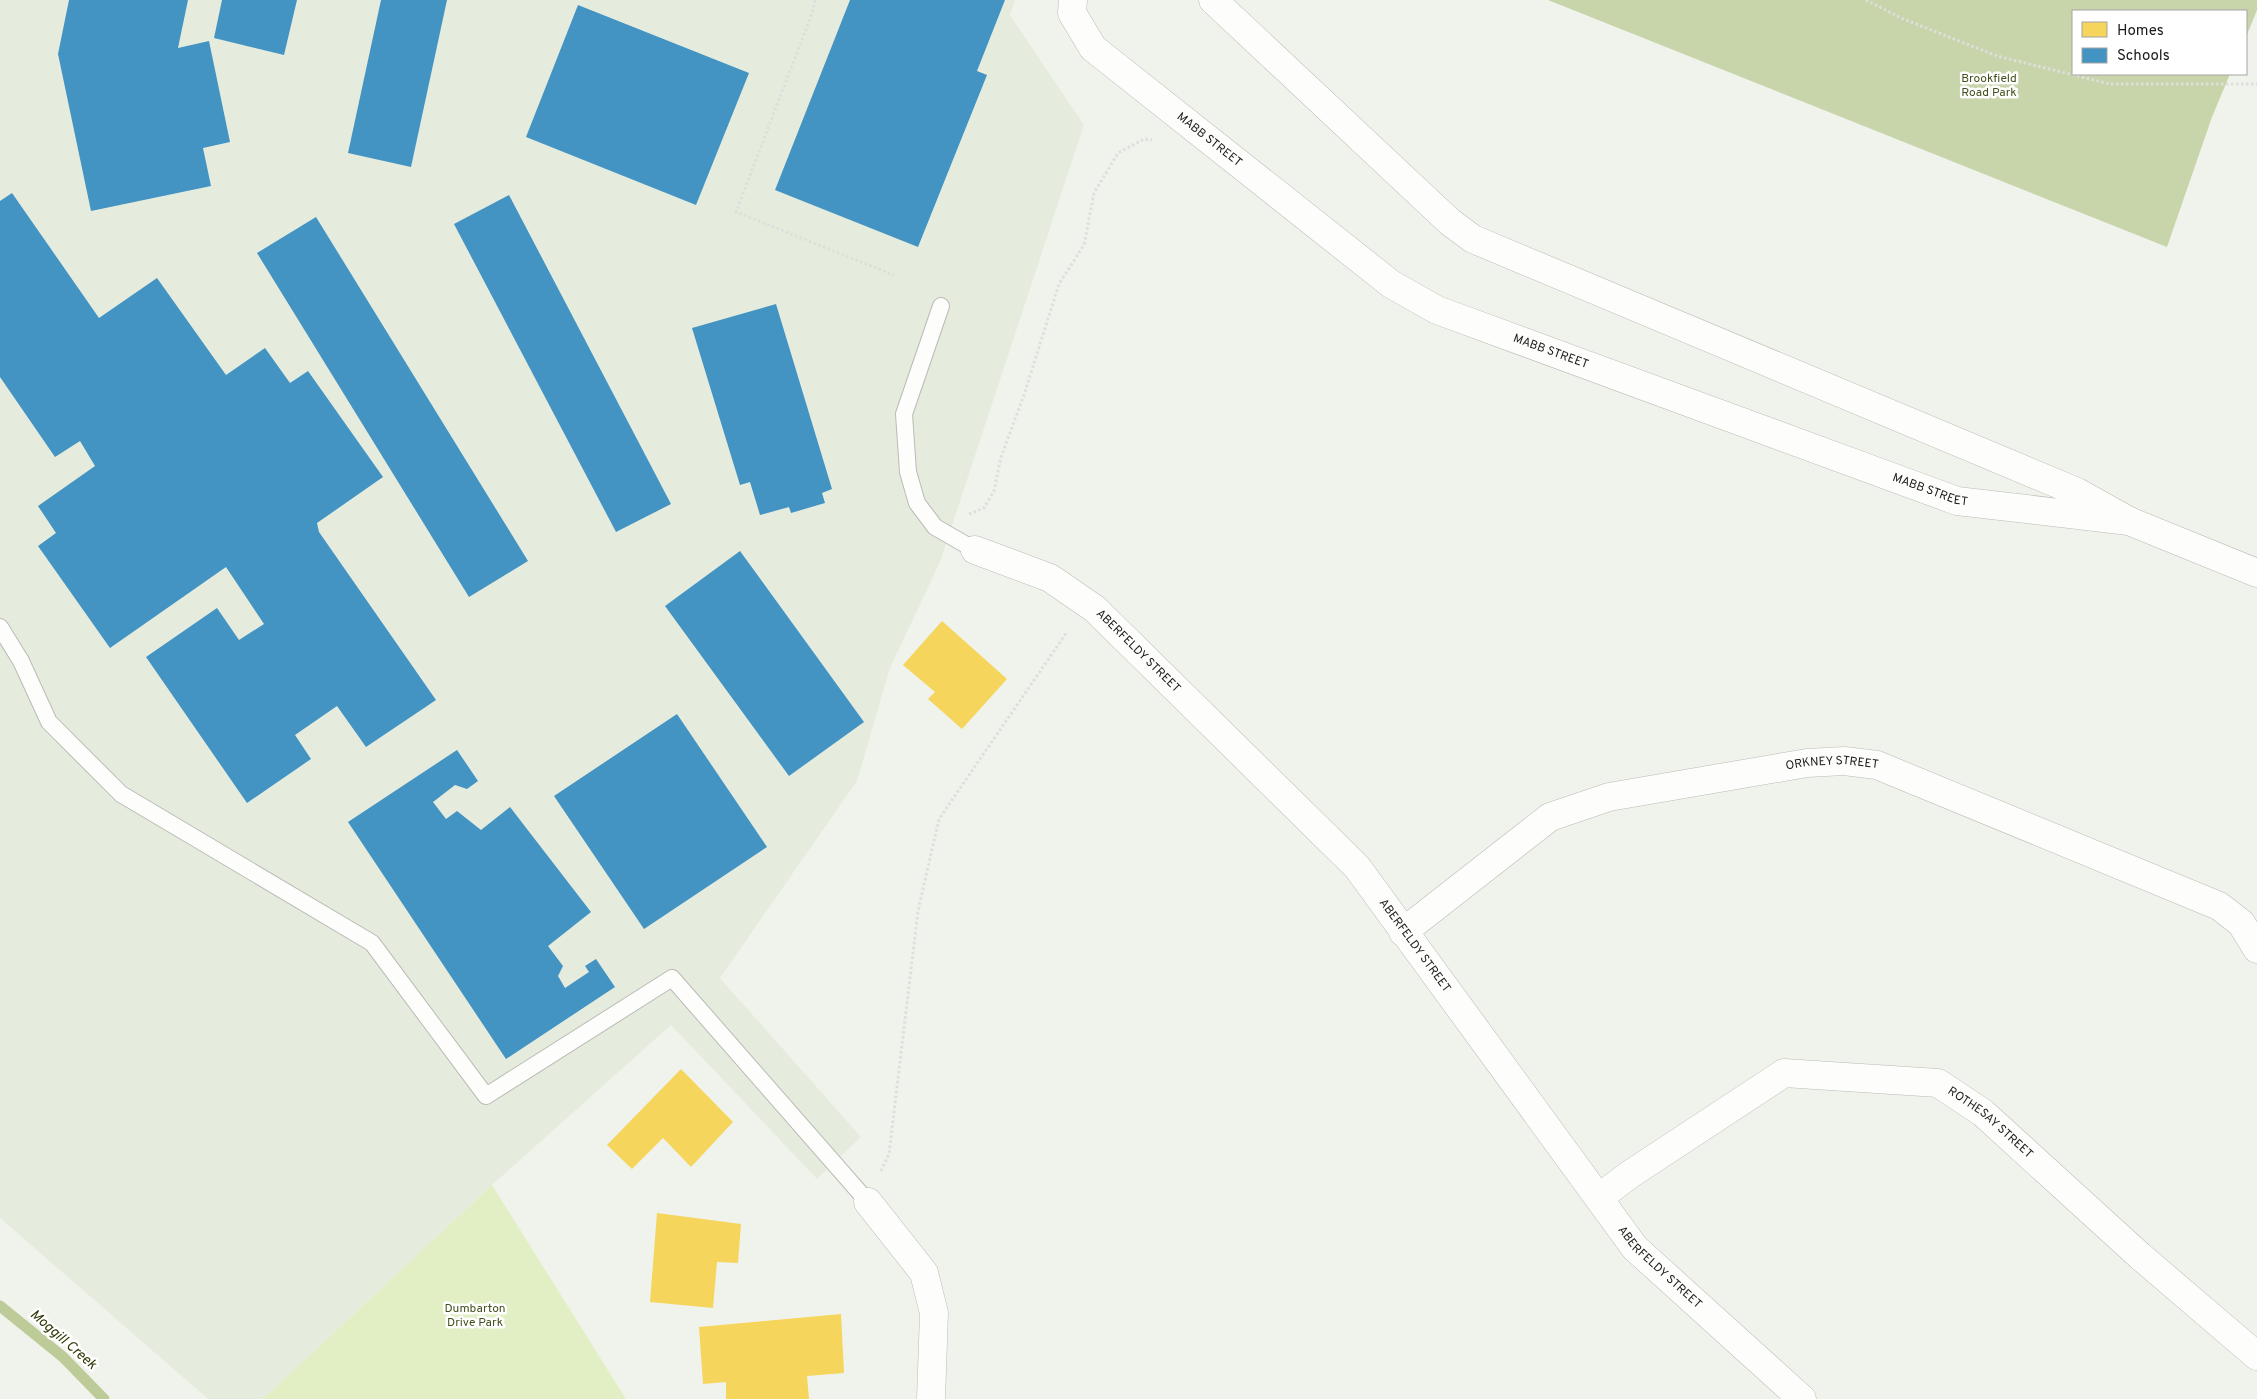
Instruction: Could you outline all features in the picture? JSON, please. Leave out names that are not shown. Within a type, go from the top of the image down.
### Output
[{"type":"street","name":"MABB STREET","points":[[1073,0],[1072,13],[1093,48],[1391,284],[1437,310],[1957,501],[2129,521]]},
{"type":"street","name":"MABB STREET","points":[[1213,0],[1450,222],[1473,239],[2077,492],[2129,521],[2257,573]]},
{"type":"street","name":"ABERFELDY STREET","points":[[976,550],[1050,578],[1095,608],[1357,867],[1635,1248],[1802,1399]]},
{"type":"street","name":"ORKNEY STREET","points":[[1403,932],[1550,817],[1609,797],[1807,763],[1844,761],[1877,765],[2219,906],[2241,923],[2257,949]]},
{"type":"street","name":"ROTHESAY STREET","points":[[1600,1198],[1629,1175],[1784,1073],[1938,1083],[1983,1113],[2140,1256],[2257,1356]]},
{"type":"street","points":[[868,1202],[924,1273],[934,1313],[931,1399]]},
{"type":"lane","points":[[941,306],[904,414],[908,472],[917,503],[935,527],[976,550]]},
{"type":"lane","points":[[0,626],[21,661],[49,722],[121,794],[372,943],[486,1096],[672,978],[868,1202]]},
{"type":"path","points":[[814,0],[813,10],[736,212],[894,275]]},
{"type":"path","points":[[1866,0],[1901,18],[1997,56],[2072,75]]},
{"type":"path","points":[[2074,75],[2110,84],[2257,84]]},
{"type":"path","points":[[966,515],[984,508],[994,490],[1001,457],[1024,395],[1059,284],[1084,245],[1094,193],[1118,153],[1144,139],[1153,140]]},
{"type":"path","points":[[868,1202],[889,1154],[918,911],[939,818],[1070,628]]},
{"type":"shaded area","points":[[0,0],[1015,0],[1010,15],[1084,125],[940,562],[890,668],[857,781],[720,978],[861,1137],[817,1179],[671,1025],[492,1185],[263,1399],[208,1399],[0,1218]]},
{"type":"green space","name":"Brookfield Road Park","points":[[1548,0],[2257,0],[2257,10],[2247,35],[2247,10],[2072,10],[2072,75],[2230,75],[2212,117],[2167,247]]},
{"type":"green space","name":"Dumbarton Drive Park","points":[[492,1185],[626,1399],[263,1399]]},
{"type":"building: Homes","points":[[942,621],[1007,679],[962,729],[928,699],[935,692],[903,665]]},
{"type":"building: Homes","points":[[681,1069],[733,1122],[691,1167],[663,1138],[632,1169],[607,1145]]},
{"type":"building: Homes","points":[[657,1213],[741,1224],[738,1263],[717,1262],[713,1308],[650,1302]]},
{"type":"building: Homes","points":[[841,1314],[844,1373],[807,1376],[809,1399],[726,1399],[726,1382],[703,1384],[699,1327]]},
{"type":"building: Schools","points":[[69,0],[188,0],[178,48],[209,41],[230,142],[203,148],[211,186],[91,211],[58,54]]},
{"type":"building: Schools","points":[[222,0],[297,0],[284,55],[214,38]]},
{"type":"building: Schools","points":[[381,0],[447,0],[411,167],[348,153]]},
{"type":"building: Schools","points":[[850,0],[1005,0],[977,71],[987,75],[918,247],[775,190]]},
{"type":"building: Schools","points":[[578,5],[749,73],[696,205],[526,137]]},
{"type":"building: Schools","points":[[12,193],[99,318],[157,278],[226,375],[265,348],[290,383],[308,371],[383,477],[317,523],[319,532],[436,700],[366,747],[337,706],[295,735],[311,759],[247,803],[146,657],[217,608],[239,640],[264,624],[226,567],[110,648],[38,546],[56,533],[38,506],[95,466],[80,441],[55,457],[0,377],[0,201]]},
{"type":"building: Schools","points":[[509,195],[671,504],[616,532],[454,224]]},
{"type":"building: Schools","points":[[316,217],[528,561],[469,597],[257,253]]},
{"type":"building: Schools","points":[[776,304],[832,489],[822,493],[825,503],[791,513],[789,507],[760,515],[750,482],[740,485],[692,328]]},
{"type":"building: Schools","points":[[740,551],[864,722],[789,776],[665,606]]},
{"type":"building: Schools","points":[[677,714],[767,847],[644,929],[554,796]]},
{"type":"building: Schools","points":[[457,750],[478,781],[467,789],[455,785],[433,802],[446,819],[457,811],[481,830],[510,807],[591,912],[548,946],[563,966],[558,976],[565,988],[589,972],[585,966],[596,959],[615,987],[506,1059],[348,822]]},
{"type":"waterway","name":"Moggill Creek","points":[[0,1306],[63,1357],[104,1399]]}]
